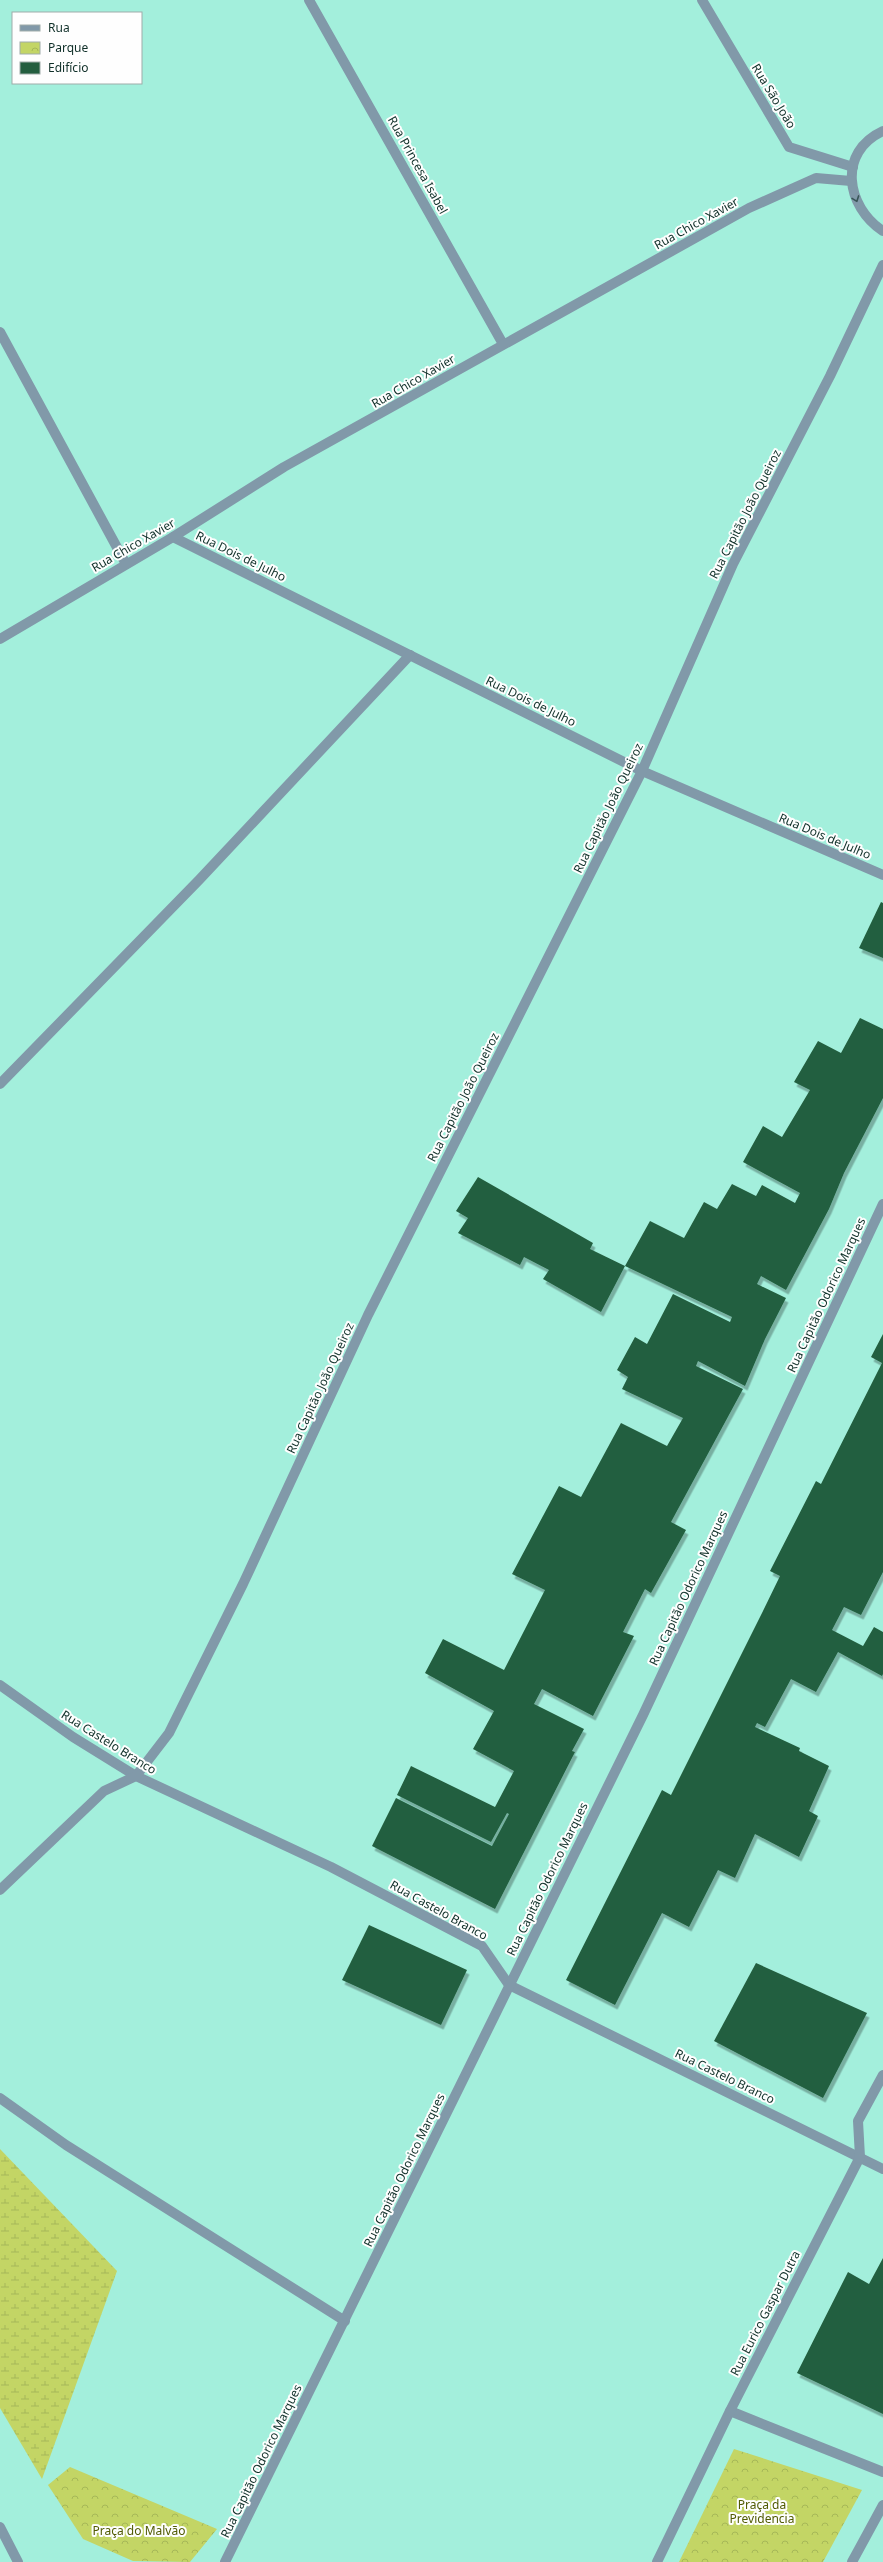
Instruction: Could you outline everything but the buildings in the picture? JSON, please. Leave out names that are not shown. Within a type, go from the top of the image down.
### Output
[{"type":"street","name":"Rua Princesa Isabel","points":[[310,0],[503,344]]},
{"type":"street","name":"Rua São João","points":[[702,0],[789,147],[853,167]]},
{"type":"street","points":[[883,132],[870,140],[861,149],[853,167],[851,181],[854,196],[860,210],[870,222],[883,231]]},
{"type":"street","name":"Rua Chico Xavier","points":[[0,639],[173,537],[284,467],[353,430],[503,344],[749,208],[816,178],[851,181]]},
{"type":"street","name":"Rua Capitão João Queiroz","points":[[0,1890],[104,1791],[136,1776],[169,1733],[243,1584],[368,1315],[642,771],[733,564],[830,376],[883,265]]},
{"type":"street","points":[[0,332],[126,564]]},
{"type":"street","name":"Rua Dois de Julho","points":[[173,537],[642,771],[883,875]]},
{"type":"street","points":[[0,1084],[199,880],[410,655]]},
{"type":"street","name":"Rua Capitão Odorico Marques","points":[[225,2562],[643,1715],[883,1204]]},
{"type":"street","name":"Rua Castelo Branco","points":[[0,1685],[73,1737],[136,1776],[331,1867],[482,1946],[509,1985],[883,2169]]},
{"type":"street","points":[[860,2157],[858,2121],[883,2076]]},
{"type":"street","points":[[0,2098],[66,2145],[345,2321]]},
{"type":"street","name":"Rua Eurico Gaspar Dutra","points":[[657,2562],[730,2411],[860,2157]]},
{"type":"street","points":[[730,2411],[883,2472]]},
{"type":"street","points":[[852,2562],[883,2505]]},
{"type":"street","points":[[0,2527],[18,2562]]},
{"type":"green space","points":[[0,2149],[117,2271],[42,2479],[0,2408]]},
{"type":"green space","name":"Praça da Previdencia","points":[[734,2449],[862,2490],[823,2562],[679,2562]]},
{"type":"green space","name":"Praça do Malvão","points":[[70,2467],[217,2529],[190,2562],[133,2561],[83,2539],[48,2485]]}]
